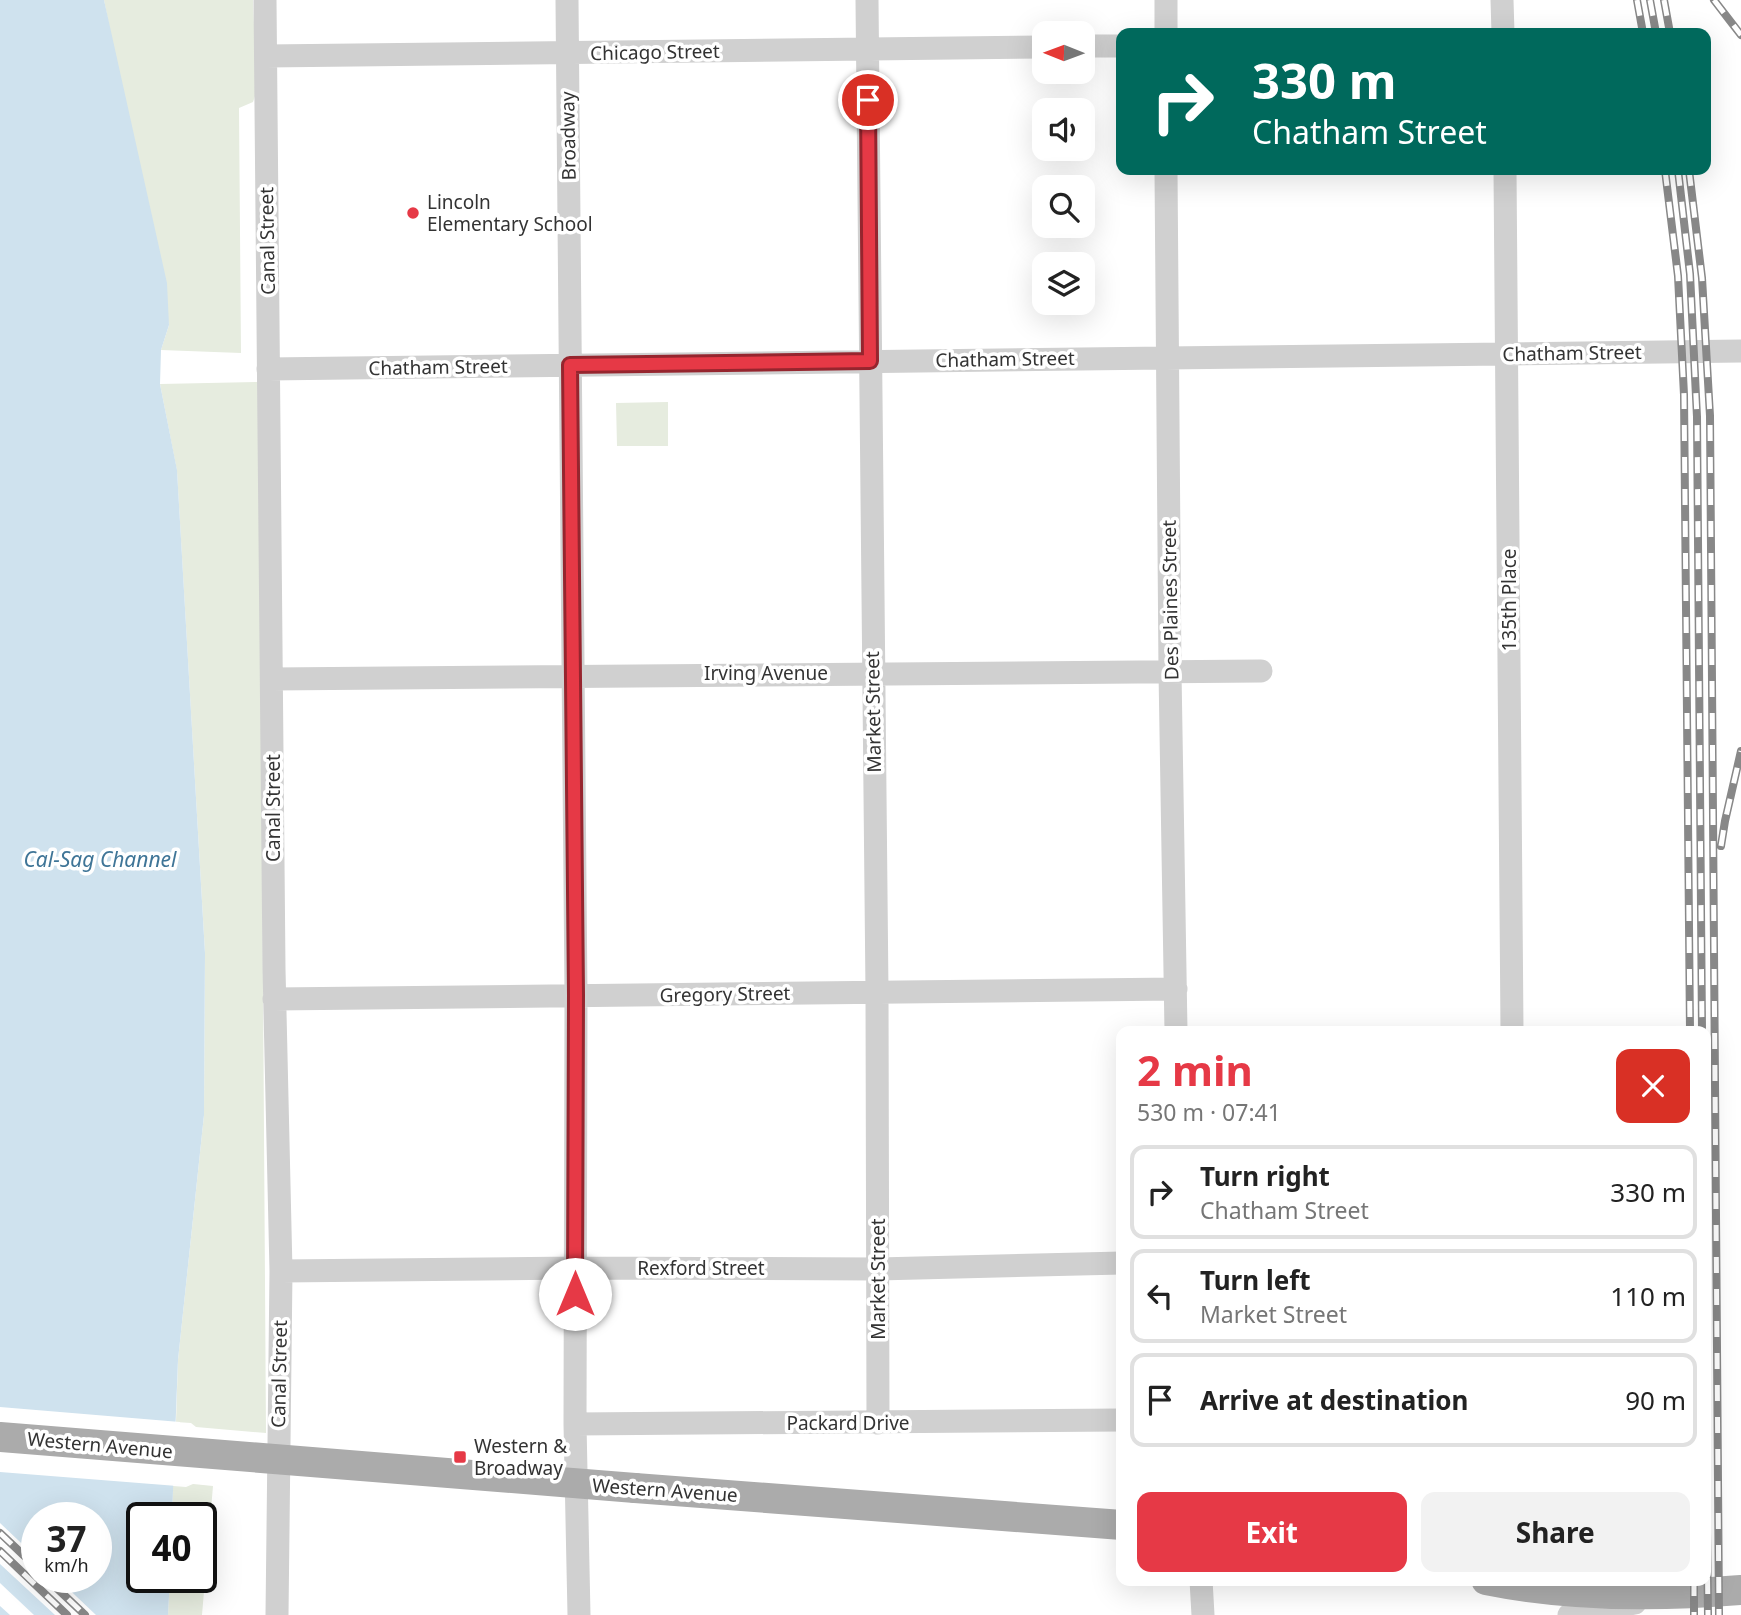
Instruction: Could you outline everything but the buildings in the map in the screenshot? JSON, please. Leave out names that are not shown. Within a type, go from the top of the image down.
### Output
[{"type":"main road","name":"Western Avenue","points":[[0,1437],[635,1488],[1115,1520]]},
{"type":"main road","points":[[1528,1586],[1569,1593],[1674,1596],[1741,1590]]},
{"type":"street","name":"Canal Street","points":[[265,0],[274,999],[281,1271],[277,1615]]},
{"type":"street","name":"Broadway","points":[[567,0],[576,995],[575,1424],[579,1615]]},
{"type":"street","name":"Market Street","points":[[867,0],[877,992],[878,1423]]},
{"type":"street","points":[[1166,0],[1166,28]]},
{"type":"street","points":[[1502,0],[1503,28]]},
{"type":"street","points":[[1096,46],[1116,46]]},
{"type":"street","name":"Chicago Street","points":[[265,56],[1032,47]]},
{"type":"street","name":"Des Plaines Street","points":[[1166,175],[1176,1026]]},
{"type":"street","name":"135th Place","points":[[1505,175],[1512,1026]]},
{"type":"street","name":"Chatham Street","points":[[268,369],[1741,351]]},
{"type":"street","name":"Irving Avenue","points":[[272,679],[872,672],[1261,671]]},
{"type":"street","name":"Gregory Street","points":[[274,999],[1176,989]]},
{"type":"street","name":"Rexford Street","points":[[281,1271],[878,1269],[1116,1264]]},
{"type":"street","name":"Packard Drive","points":[[575,1424],[1116,1420]]},
{"type":"street","points":[[1201,1586],[1203,1615]]},
{"type":"street","points":[[1569,1615],[1674,1596]]},
{"type":"shaded area","points":[[104,0],[253,0],[257,45],[255,96],[253,102],[239,108],[241,353],[161,350],[169,325]]},
{"type":"shaded area","points":[[259,382],[266,1433],[196,1427],[191,1423],[176,1422],[178,1360],[204,1115],[205,953],[177,471],[160,384]]},
{"type":"shaded area","points":[[668,402],[668,446],[617,446],[616,403]]},
{"type":"shaded area","points":[[193,1484],[213,1486],[212,1502],[172,1502],[173,1486],[186,1487]]},
{"type":"shaded area","points":[[169,1593],[204,1593],[202,1615],[168,1615]]},
{"type":"water","name":"Cal-Sag Channel","points":[[0,0],[104,0],[167,283],[169,325],[161,350],[160,384],[177,470],[205,953],[204,1115],[178,1360],[173,1502],[126,1502],[126,1593],[169,1593],[168,1615],[0,1615]]},
{"type":"pier","points":[[0,1407],[180,1422],[177,1486],[0,1472]]},
{"type":"pier","points":[[0,1523],[21,1543],[21,1583],[0,1564]]},
{"type":"pier","points":[[0,1583],[34,1615],[10,1615],[0,1606]]},
{"type":"pier","points":[[31,1593],[73,1593],[96,1615],[55,1615]]},
{"type":"railway","points":[[1637,0],[1642,28]]},
{"type":"railway","points":[[1650,0],[1655,28]]},
{"type":"railway","points":[[1664,0],[1669,28]]},
{"type":"railway","points":[[1714,0],[1741,35]]},
{"type":"railway","points":[[1666,175],[1678,276],[1684,395],[1690,1026]]},
{"type":"railway","points":[[1679,175],[1690,274],[1697,417],[1702,1026]]},
{"type":"railway","points":[[1690,175],[1702,278],[1710,416],[1719,1615]]},
{"type":"railway","points":[[1721,846],[1741,751]]},
{"type":"railway","points":[[0,1533],[21,1553]]},
{"type":"railway","points":[[0,1551],[67,1615]]},
{"type":"railway","points":[[1694,1586],[1694,1615]]},
{"type":"railway","points":[[1708,1586],[1708,1615]]},
{"type":"railway","points":[[62,1593],[85,1615]]},
{"type":"place","name":"Lincoln Elementary School","points":[[413,213]]},
{"type":"place","name":"Western & Broadway","points":[[460,1457]]},
{"type":"route","points":[[575,1294],[576,995],[570,365],[870,361],[868,100]]}]
